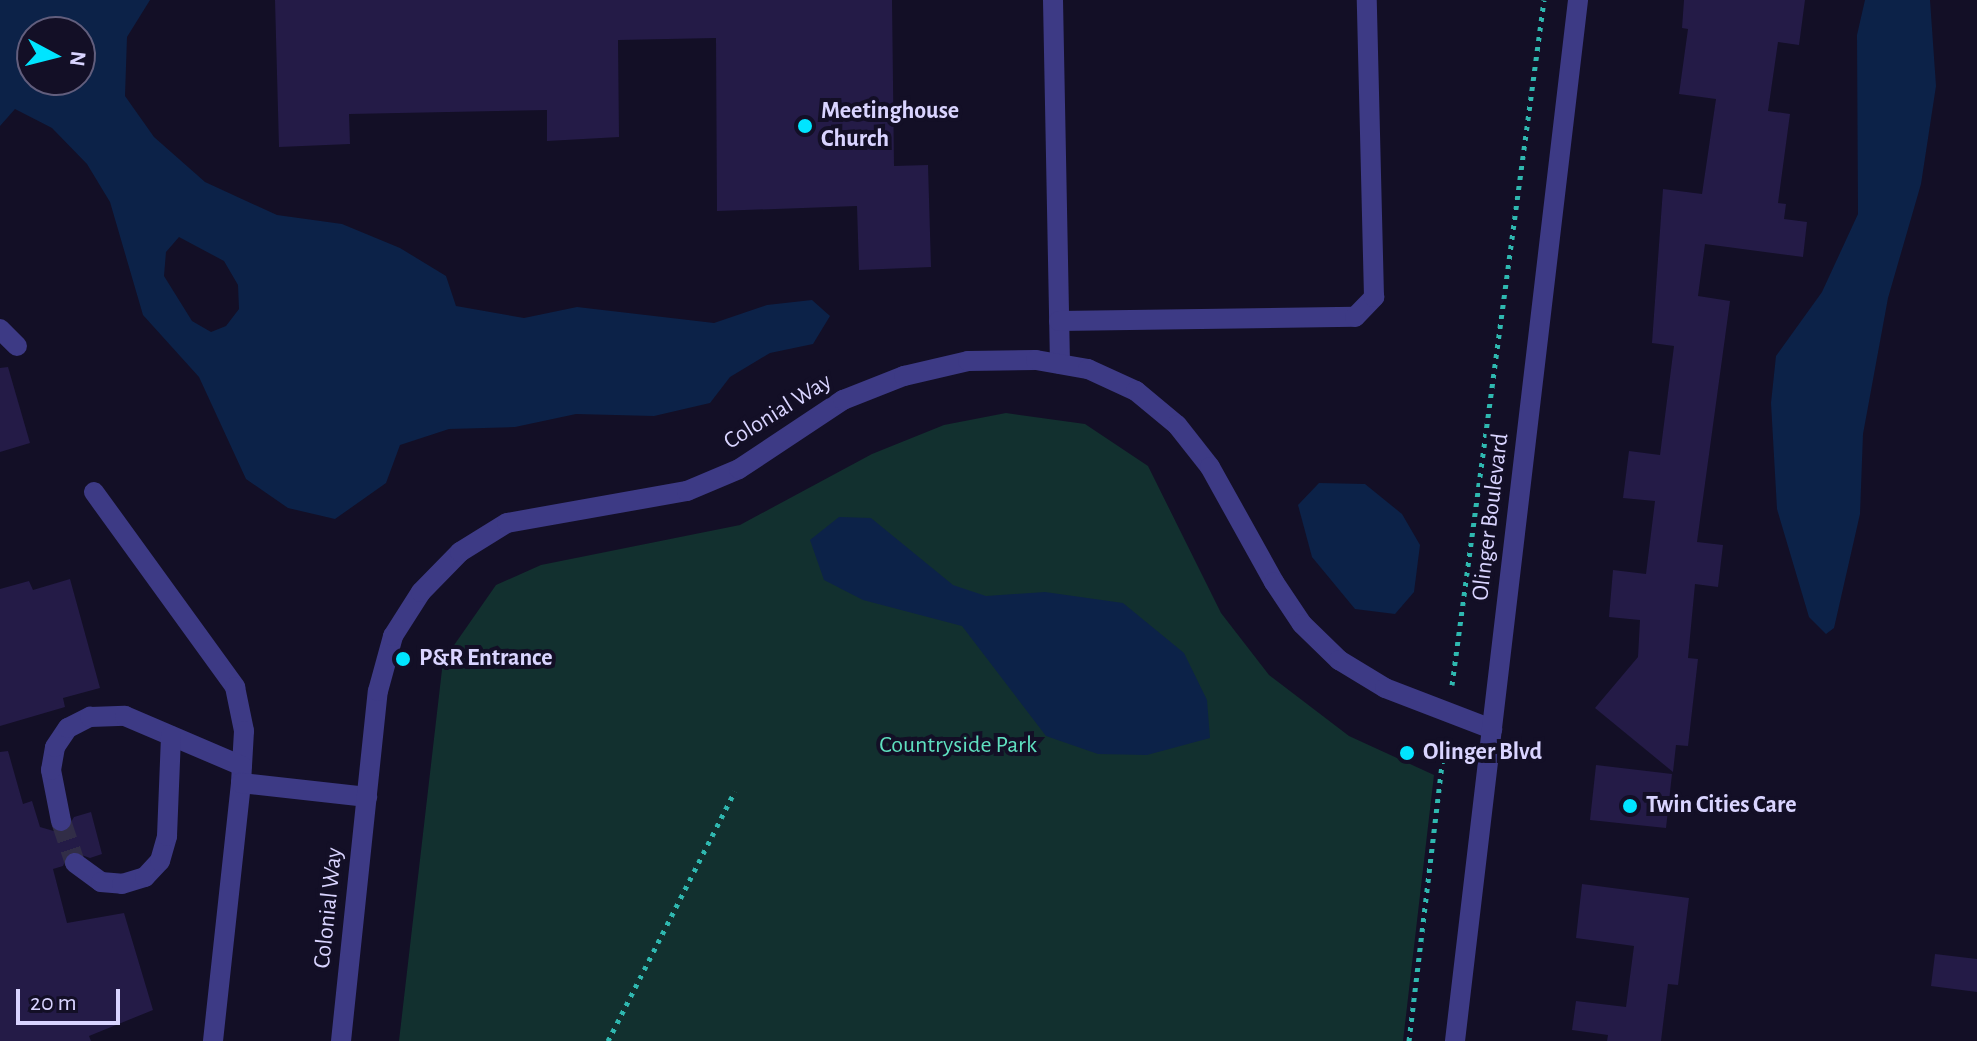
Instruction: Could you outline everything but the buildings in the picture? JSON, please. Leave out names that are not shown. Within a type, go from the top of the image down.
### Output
[{"type":"street","points":[[1053,0],[1060,364]]},
{"type":"street","points":[[1059,321],[1355,317],[1374,297],[1367,0]]},
{"type":"street","name":"Olinger Boulevard","points":[[1455,1041],[1578,0]]},
{"type":"street","points":[[0,329],[17,346]]},
{"type":"street","name":"Colonial Way","points":[[341,1041],[378,691],[393,636],[421,592],[460,552],[507,523],[687,491],[739,469],[843,400],[904,376],[968,361],[1060,364],[1136,391],[1177,425],[1210,467],[1302,624],[1339,660],[1385,688],[1492,729]]},
{"type":"street","points":[[94,492],[235,687],[244,731],[242,775],[213,1041]]},
{"type":"street","points":[[61,821],[51,770],[55,747],[68,728],[112,714],[171,736],[242,775],[367,797]]},
{"type":"street","points":[[75,863],[101,882],[122,884],[145,877],[160,861],[167,836],[171,736]]},
{"type":"path","points":[[1409,1041],[1448,712],[1544,0]]},
{"type":"path","points":[[608,1041],[735,791]]},
{"type":"green space","name":"Countryside Park","points":[[1006,413],[1085,424],[1148,466],[1221,613],[1269,675],[1349,736],[1434,775],[1403,1041],[399,1041],[443,661],[496,585],[541,565],[740,525],[872,454],[944,425]]},
{"type":"water","points":[[0,0],[150,0],[127,37],[125,96],[154,137],[205,182],[277,215],[342,224],[400,248],[446,276],[456,306],[524,318],[577,307],[714,323],[767,305],[812,300],[830,316],[813,344],[770,353],[730,377],[710,403],[654,416],[576,414],[515,427],[449,429],[400,445],[386,483],[335,519],[288,508],[246,479],[199,377],[143,315],[110,202],[87,164],[52,128],[15,109],[0,126]],"holes":[[[179,237],[224,261],[238,285],[239,309],[226,326],[211,332],[192,321],[164,276],[166,252]]]},
{"type":"water","points":[[1865,0],[1930,0],[1936,86],[1921,184],[1888,298],[1863,434],[1860,514],[1834,628],[1826,634],[1809,617],[1777,509],[1771,403],[1776,356],[1822,292],[1858,214],[1857,35]]},
{"type":"water","points":[[1319,483],[1365,484],[1402,514],[1420,545],[1414,592],[1395,614],[1355,609],[1312,557],[1298,505]]},
{"type":"water","points":[[839,517],[871,518],[953,585],[986,596],[1045,592],[1123,603],[1184,653],[1207,700],[1210,738],[1147,755],[1098,754],[1046,736],[962,626],[863,600],[824,580],[810,540]]},
{"type":"tunnel","points":[[61,821],[75,863]]},
{"type":"place","name":"Meetinghouse Church","points":[[805,126]]},
{"type":"place","name":"P&R Entrance","points":[[403,659]]},
{"type":"place","name":"Olinger Blvd","points":[[1407,753]]},
{"type":"place","name":"Twin Cities Care","points":[[1630,806]]}]
